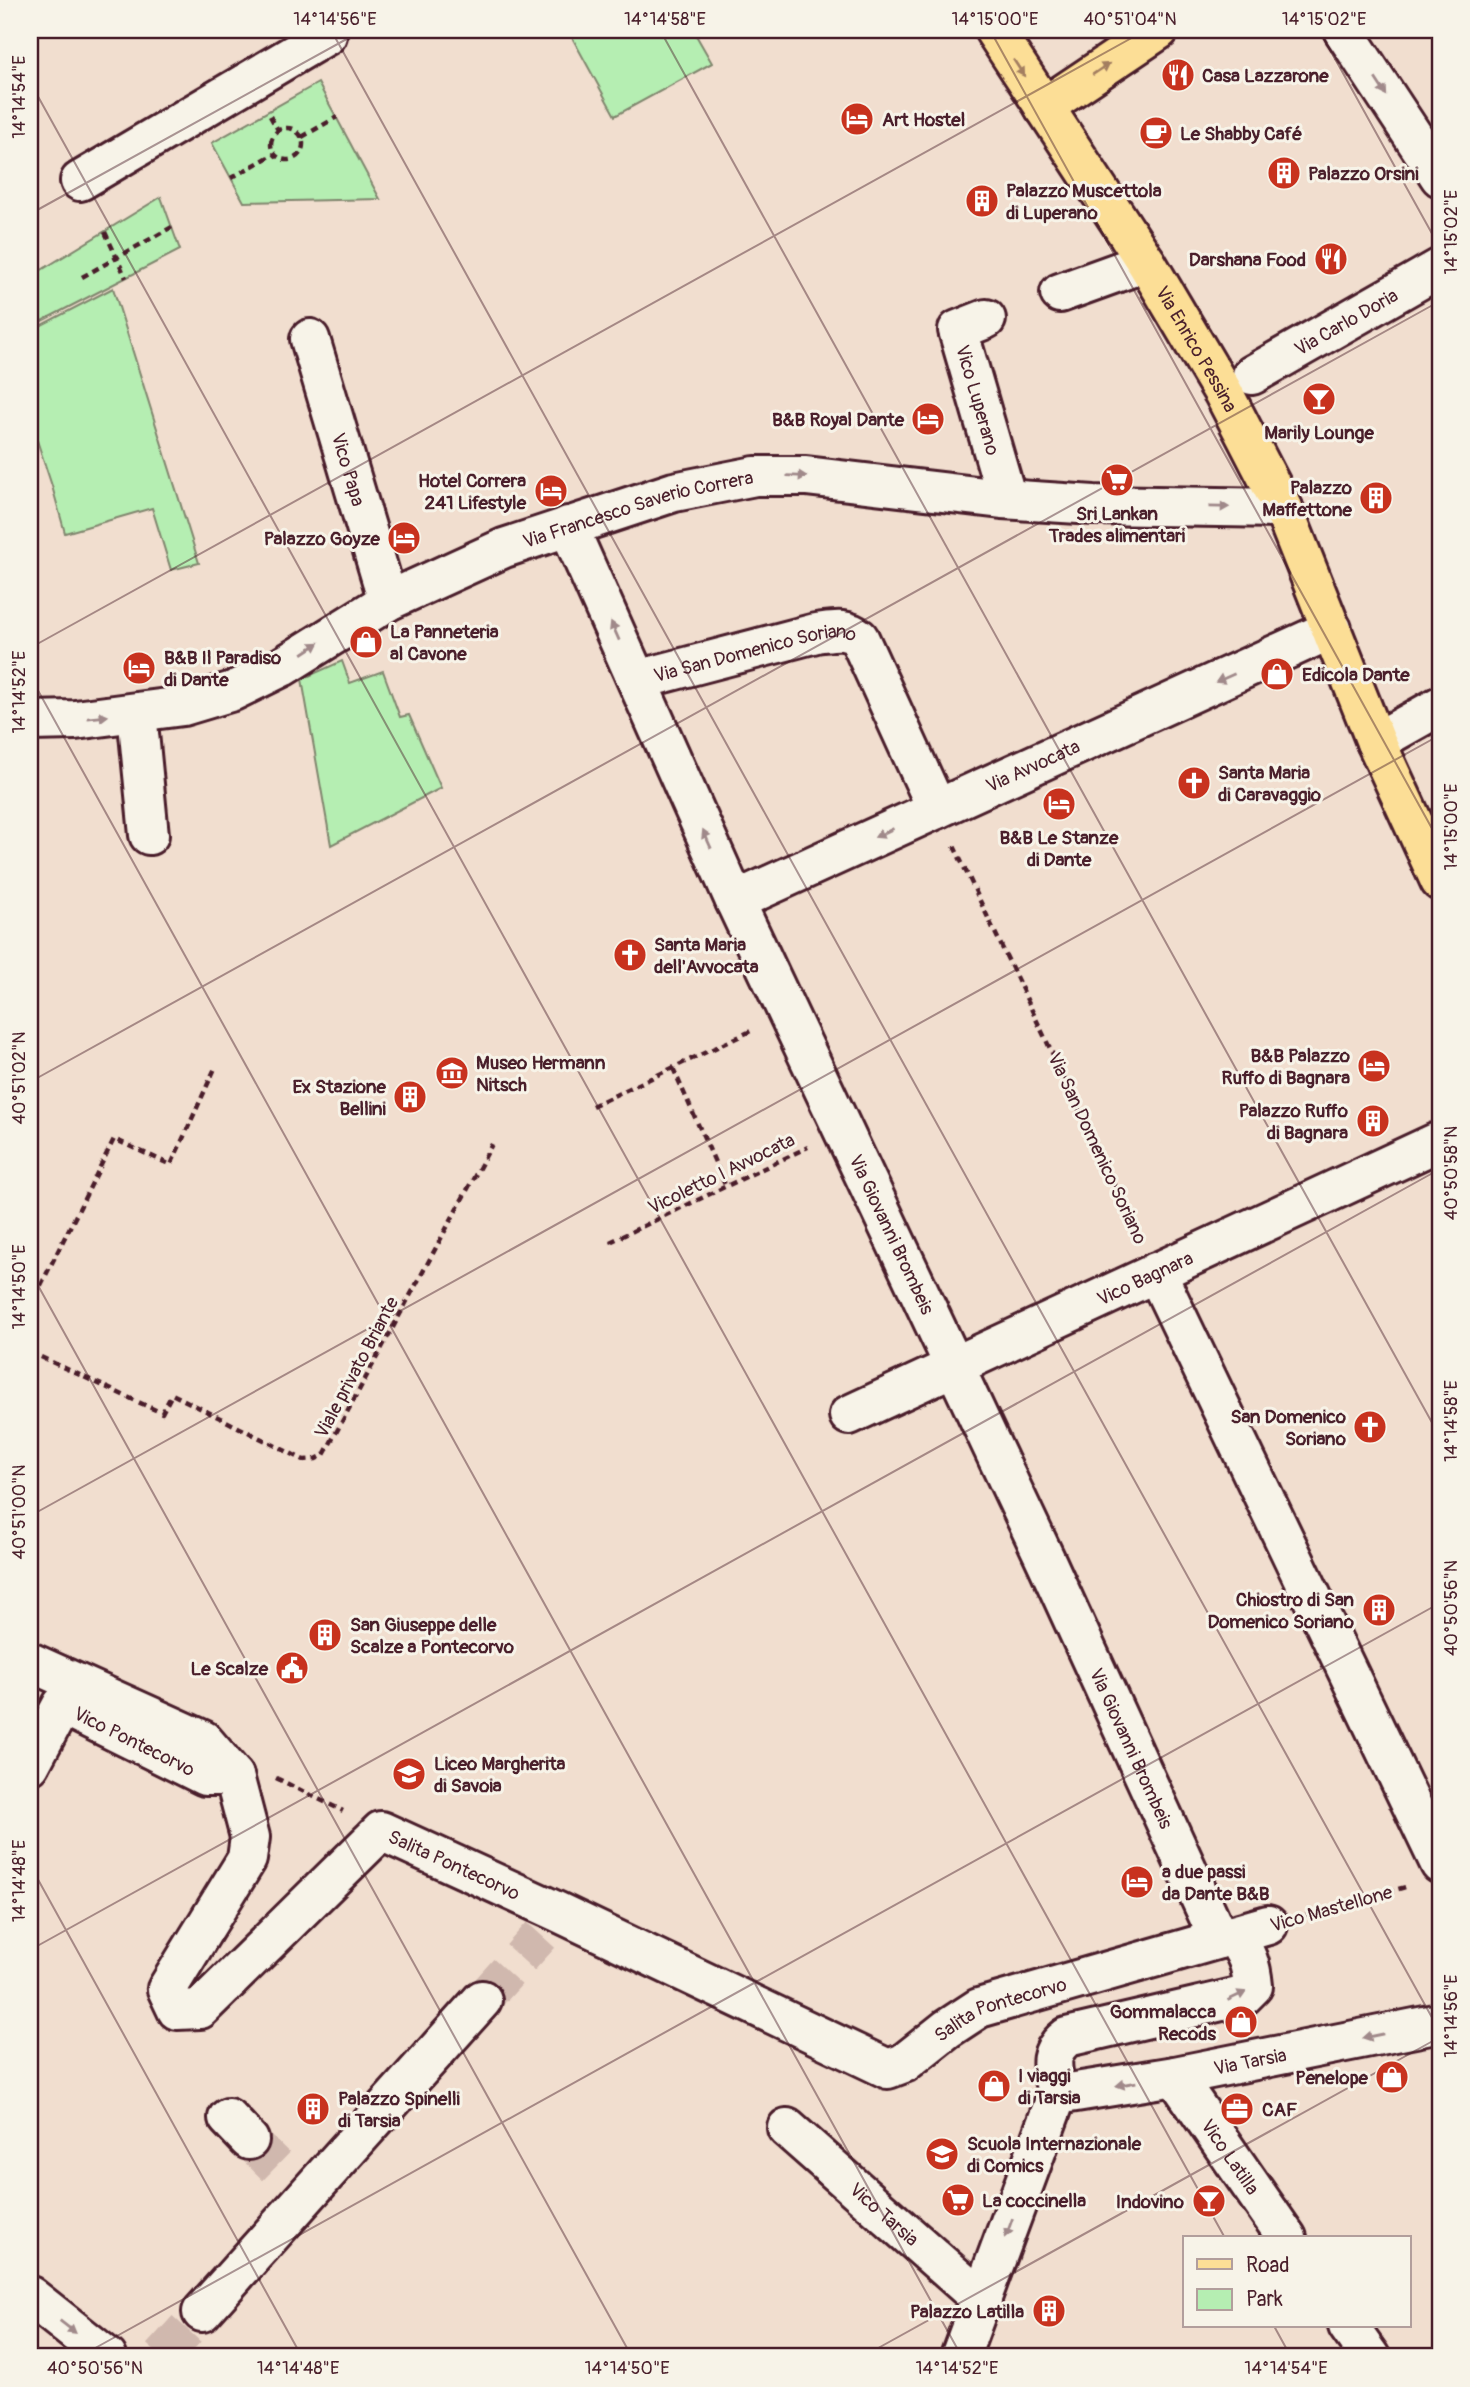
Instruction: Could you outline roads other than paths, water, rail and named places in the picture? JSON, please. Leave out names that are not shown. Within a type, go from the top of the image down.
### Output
[{"type":"main road","name":"Via Enrico Pessina","points":[[994,30],[1146,262],[1223,392],[1283,509],[1376,742],[1440,881]]},
{"type":"main road","points":[[1044,107],[1159,30]]},
{"type":"street","points":[[1343,30],[1440,177]]},
{"type":"street","points":[[80,181],[327,35]]},
{"type":"street","points":[[1060,293],[1146,262]]},
{"type":"street","name":"Via Carlo Doria","points":[[1252,375],[1440,268]]},
{"type":"street","name":"Vico Luperano","points":[[972,324],[1007,499]]},
{"type":"street","name":"Vico Papa","points":[[310,340],[388,601]]},
{"type":"street","name":"Via Francesco Saverio Correra","points":[[30,721],[75,720],[137,713],[183,706],[233,691],[282,667],[388,601],[504,548],[674,492],[755,476],[806,476],[1007,499],[1094,505],[1283,509]]},
{"type":"street","name":"Via Giovanni Brombeis","points":[[568,526],[735,901],[954,1365],[1240,1933]]},
{"type":"street","name":"Via San Domenico Soriano","points":[[638,680],[816,633],[838,629],[850,631],[859,638],[937,809]]},
{"type":"street","name":"Via Avvocata","points":[[735,901],[1332,629]]},
{"type":"street","points":[[1376,742],[1440,706]]},
{"type":"street","points":[[137,713],[149,835]]},
{"type":"street","name":"Vico Bagnara","points":[[849,1415],[1440,1141]]},
{"type":"street","points":[[1156,1272],[1428,1874]]},
{"type":"street","name":"Salita Pontecorvo","points":[[30,1662],[203,1740],[234,1776],[250,1837],[247,1859],[167,1989],[177,2010],[200,2009],[381,1831],[550,1924],[888,2069],[904,2063],[979,2008],[1240,1933]]},
{"type":"street","name":"Vico Pontecorvo","points":[[30,1765],[62,1705],[205,1776],[234,1776]]},
{"type":"street","points":[[960,2357],[1057,2095],[1051,2061],[1055,2046],[1067,2037],[1243,1996],[1253,1986],[1251,1965],[1240,1933]]},
{"type":"street","points":[[202,2312],[297,2187],[482,2000]]},
{"type":"street","name":"Via Tarsia","points":[[1057,2095],[1175,2076],[1440,2023]]},
{"type":"street","name":"Vico Latilla","points":[[1175,2076],[1286,2236]]},
{"type":"street","name":"Vico Tarsia","points":[[787,2128],[982,2300]]},
{"type":"street","points":[[30,2296],[107,2357]]},
{"type":"street","points":[[1349,2328],[1370,2357]]},
{"type":"tunnel","points":[[482,2000],[541,1935]]},
{"type":"tunnel","points":[[249,2140],[288,2178]]},
{"type":"tunnel","points":[[161,2357],[202,2312]]},
{"type":"place","name":"Casa Lazzarone","points":[[1178,75]]},
{"type":"place","name":"Art Hostel","points":[[857,119]]},
{"type":"place","name":"Le Shabby Café","points":[[1156,133]]},
{"type":"place","name":"Palazzo Orsini","points":[[1284,173]]},
{"type":"place","name":"Palazzo Muscettola di Luperano","points":[[982,201]]},
{"type":"place","name":"Darshana Food","points":[[1331,259]]},
{"type":"place","name":"Marily Lounge","points":[[1319,399]]},
{"type":"place","name":"B&B Royal Dante","points":[[928,419]]},
{"type":"place","name":"Sri Lankan Trades alimentari","points":[[1117,480]]},
{"type":"place","name":"Hotel Correra 241 Lifestyle","points":[[551,491]]},
{"type":"place","name":"Palazzo Maffettone","points":[[1376,498]]},
{"type":"place","name":"Palazzo Goyze","points":[[404,538]]},
{"type":"place","name":"La Panneteria al Cavone","points":[[366,642]]},
{"type":"place","name":"B&B Il Paradiso di Dante","points":[[139,668]]},
{"type":"place","name":"Edicola Dante","points":[[1277,674]]},
{"type":"place","name":"Santa Maria di Caravaggio","points":[[1194,783]]},
{"type":"place","name":"B&B Le Stanze di Dante","points":[[1059,804]]},
{"type":"place","name":"Santa Maria dell'Avvocata","points":[[630,955]]},
{"type":"place","name":"B&B Palazzo Ruffo di Bagnara","points":[[1374,1066]]},
{"type":"place","name":"Museo Hermann Nitsch","points":[[452,1073]]},
{"type":"place","name":"Ex Stazione Bellini","points":[[410,1097]]},
{"type":"place","name":"Palazzo Ruffo di Bagnara","points":[[1373,1121]]},
{"type":"place","name":"San Domenico Soriano","points":[[1370,1427]]},
{"type":"place","name":"Chiostro di San Domenico Soriano","points":[[1379,1610]]},
{"type":"place","name":"San Giuseppe delle Scalze a Pontecorvo","points":[[325,1635]]},
{"type":"place","name":"Le Scalze","points":[[292,1668]]},
{"type":"place","name":"Liceo Margherita di Savoia","points":[[409,1774]]},
{"type":"place","name":"a due passi da Dante B&B","points":[[1137,1882]]},
{"type":"place","name":"Gommalacca Recods","points":[[1241,2022]]},
{"type":"place","name":"Penelope","points":[[1392,2077]]},
{"type":"place","name":"I viaggi di Tarsia","points":[[994,2086]]},
{"type":"place","name":"Palazzo Spinelli di Tarsia","points":[[313,2109]]},
{"type":"place","name":"CAF","points":[[1237,2109]]},
{"type":"place","name":"Scuola Internazionale di Comics","points":[[942,2154]]},
{"type":"place","name":"La coccinella","points":[[958,2200]]},
{"type":"place","name":"Indovino","points":[[1209,2201]]},
{"type":"place","name":"Palazzo Latilla","points":[[1049,2311]]}]
